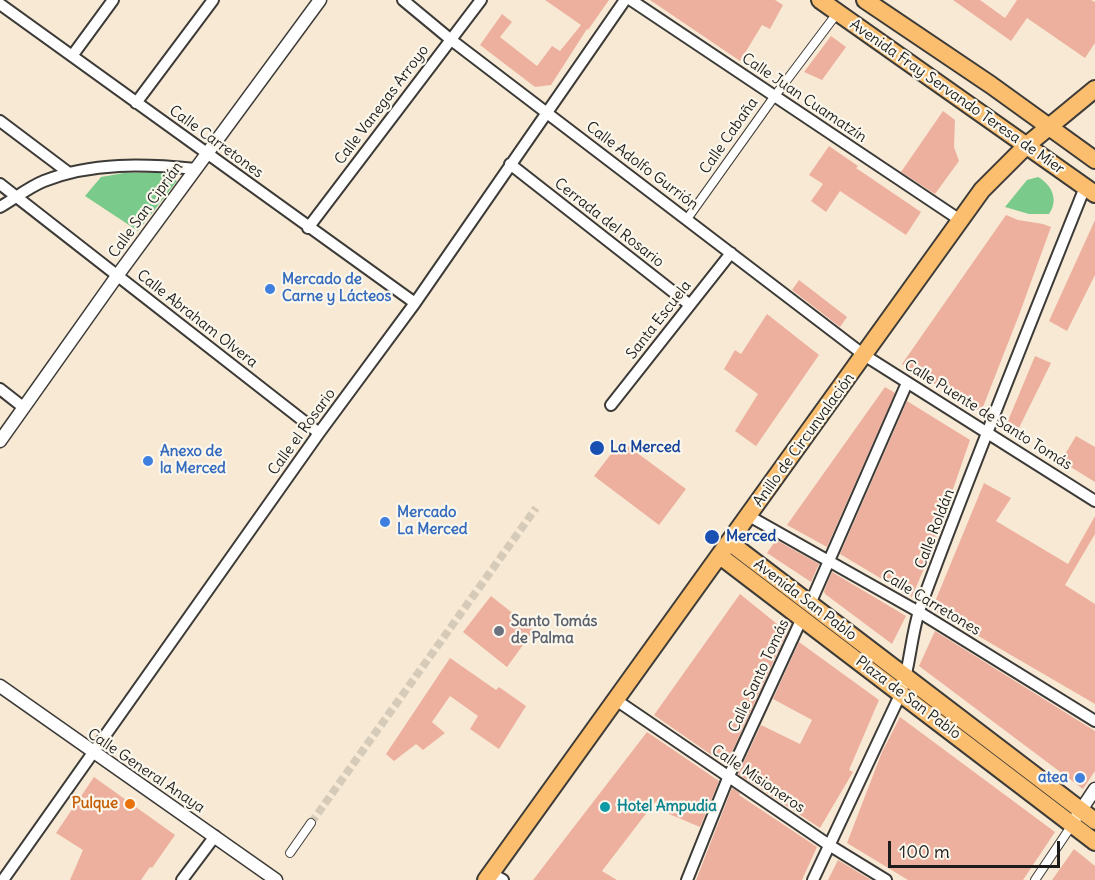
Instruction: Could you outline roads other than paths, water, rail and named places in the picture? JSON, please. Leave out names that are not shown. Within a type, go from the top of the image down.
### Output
[{"type":"main road","name":"Avenida Fray Servando Teresa de Mier","points":[[820,0],[1090,190]]},
{"type":"main road","name":"Avenida Fray Servando Teresa de Mier","points":[[865,0],[992,85],[1095,160]]},
{"type":"main road","name":"Anillo de Circunvalación","points":[[493,878],[616,700],[982,190],[1048,126],[1095,89]]},
{"type":"main road","name":"Plaza de San Pablo","points":[[725,549],[806,611],[901,693],[1077,817],[1095,842]]},
{"type":"main road","name":"Avenida San Pablo","points":[[806,611],[907,676],[1077,817]]},
{"type":"main road","name":"Plaza de San Pablo","points":[[1077,817],[1095,821]]},
{"type":"street","points":[[72,56],[113,0]]},
{"type":"street","points":[[136,103],[213,0]]},
{"type":"street","name":"Calle San Ciprián","points":[[0,441],[117,276],[320,0]]},
{"type":"street","name":"Calle Adolfo Gurrión","points":[[403,0],[450,39],[864,356]]},
{"type":"street","name":"Calle Vanegas Arroyo","points":[[308,228],[481,0]]},
{"type":"street","name":"Calle el Rosario","points":[[3,880],[319,433],[415,303],[510,164],[549,113],[625,0]]},
{"type":"street","name":"Calle Juan Cuamatzín","points":[[631,0],[960,220]]},
{"type":"street","name":"Calle Carretones","points":[[0,4],[415,303]]},
{"type":"street","name":"Calle Cabaña","points":[[687,219],[774,96],[838,12]]},
{"type":"street","points":[[0,121],[69,173]]},
{"type":"street","name":"Cerrada del Rosario","points":[[510,164],[690,305]]},
{"type":"street","points":[[0,207],[42,182],[69,173],[124,165],[196,169]]},
{"type":"street","name":"Calle Abraham Olvera","points":[[0,184],[319,433]]},
{"type":"street","name":"Calle Roldán","points":[[813,880],[901,693],[907,676],[919,612],[987,433],[1090,190]]},
{"type":"street","name":"Santa Escuela","points":[[610,405],[731,253]]},
{"type":"street","name":"Calle Puente de Santo Tomás","points":[[864,356],[1095,501]]},
{"type":"street","name":"Calle Santo Tomás","points":[[687,880],[728,778],[830,561],[907,383]]},
{"type":"street","points":[[0,389],[23,407]]},
{"type":"street","name":"Calle Carretones","points":[[749,516],[919,612],[1095,721]]},
{"type":"street","name":"Calle General Anaya","points":[[0,686],[276,880]]},
{"type":"street","name":"Calle Misioneros","points":[[616,700],[728,778],[886,880]]},
{"type":"street","points":[[1035,880],[1095,789]]},
{"type":"street","points":[[290,853],[311,823]]},
{"type":"street","points":[[182,880],[215,836]]},
{"type":"tunnel","points":[[311,823],[536,508]]},
{"type":"place","name":"Mercado de Carne y Lácteos","points":[[270,289]]},
{"type":"place","name":"La Merced","points":[[597,448]]},
{"type":"place","name":"Anexo de la Merced","points":[[148,461]]},
{"type":"place","name":"Mercado La Merced","points":[[385,522]]},
{"type":"place","name":"Merced","points":[[712,537]]},
{"type":"place","name":"Santo Tomás de Palma","points":[[499,631]]},
{"type":"place","name":"atea","points":[[1080,778]]},
{"type":"place","name":"Pulque","points":[[130,804]]},
{"type":"place","name":"Hotel Ampudia","points":[[605,807]]}]
